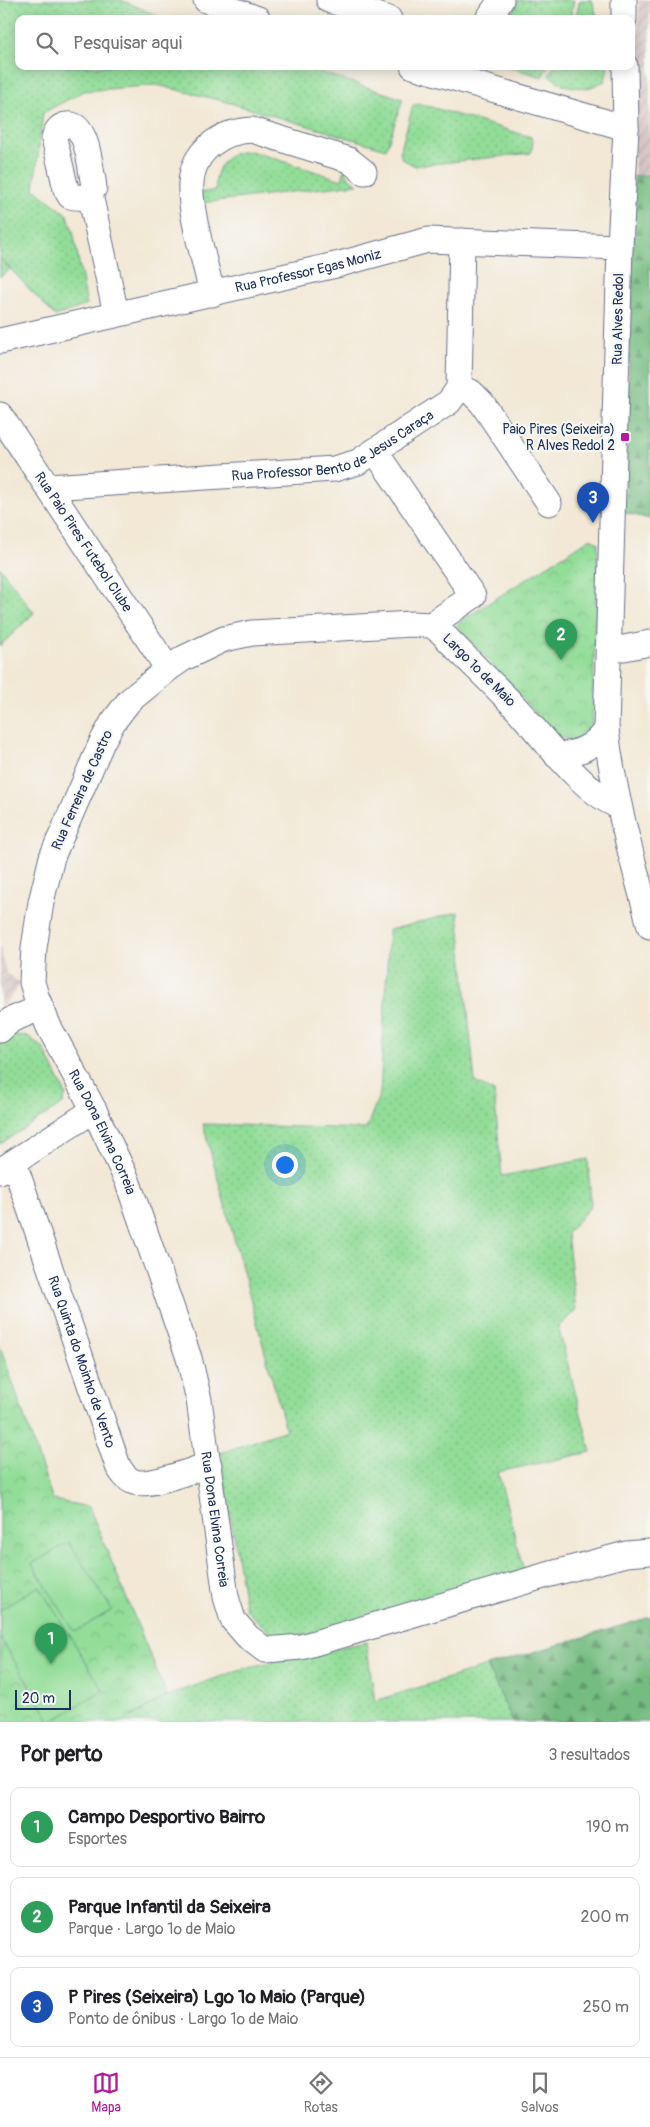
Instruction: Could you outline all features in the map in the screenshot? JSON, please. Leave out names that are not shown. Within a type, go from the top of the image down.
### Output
[{"type":"street","points":[[206,0],[247,15]]},
{"type":"street","points":[[329,0],[376,15]]},
{"type":"street","points":[[491,15],[501,0]]},
{"type":"street","points":[[426,70],[626,128]]},
{"type":"street","name":"Rua Alves Redol","points":[[608,648],[620,247],[626,128],[625,70]]},
{"type":"street","points":[[212,294],[194,210],[191,183],[195,166],[209,146],[222,137],[238,131],[252,130],[349,160],[364,172]]},
{"type":"street","points":[[90,194],[116,314]]},
{"type":"street","name":"Rua Professor Egas Moniz","points":[[0,342],[340,264],[428,240],[620,247]]},
{"type":"street","points":[[462,241],[461,372],[459,388],[471,392],[482,403],[549,503]]},
{"type":"street","name":"Rua Professor Bento de Jesus Caraça","points":[[48,487],[334,469],[358,462],[449,402],[459,388]]},
{"type":"street","name":"Rua Paio Pires Futebol Clube","points":[[0,415],[168,669]]},
{"type":"street","name":"Largo 1º de Maio","points":[[374,451],[472,596],[431,625],[441,632],[517,709],[558,756],[610,803],[619,806]]},
{"type":"street","name":"Rua Ferreira de Castro","points":[[40,1008],[32,982],[34,948],[41,902],[52,857],[102,742],[113,722],[129,701],[184,658],[224,639],[252,632],[412,624],[431,625]]},
{"type":"street","points":[[650,643],[631,647],[608,648],[606,730],[610,768],[650,926]]},
{"type":"street","points":[[558,756],[576,753],[588,748],[598,741],[606,730]]},
{"type":"street","points":[[0,1030],[11,1020],[40,1008]]},
{"type":"street","name":"Rua Dona Elvina Correia","points":[[40,1008],[94,1110],[127,1180],[189,1358],[199,1400],[215,1530],[226,1597],[233,1620],[248,1637],[265,1650],[301,1647],[332,1640],[547,1575],[626,1554],[650,1552]]},
{"type":"street","points":[[7,1167],[94,1110]]},
{"type":"street","name":"Rua Quinta do Moinho de Vento","points":[[7,1167],[118,1466],[124,1476],[136,1483],[148,1483],[208,1465]]},
{"type":"shaded area","points":[[639,0],[650,0],[650,175],[634,176]]},
{"type":"shaded area","points":[[0,945],[6,973],[20,983],[0,1012]]},
{"type":"green space","points":[[0,0],[121,0],[156,15],[15,15],[15,70],[314,70],[403,99],[386,149],[223,101],[157,85],[84,91],[43,113],[34,189],[67,214],[73,231],[87,305],[55,316],[0,258]]},
{"type":"green space","points":[[519,0],[574,0],[571,15],[511,15]]},
{"type":"green space","points":[[580,0],[592,0],[597,15],[576,15]]},
{"type":"green space","points":[[519,70],[546,70],[542,77]]},
{"type":"green space","points":[[552,70],[607,70],[605,81],[586,89],[563,85],[549,75]]},
{"type":"green space","points":[[421,104],[531,137],[533,143],[531,153],[415,166],[402,159],[400,153],[413,105]]},
{"type":"green space","points":[[251,151],[342,180],[345,168],[349,178],[358,184],[201,203],[200,193],[216,190],[218,171],[223,162],[235,153]]},
{"type":"green space","points":[[650,175],[650,519],[625,513],[634,176]]},
{"type":"green space","points":[[0,258],[10,269],[0,277]]},
{"type":"green space","points":[[591,538],[598,543],[592,723],[575,741],[557,737],[457,626],[462,620]]},
{"type":"green space","points":[[0,567],[34,613],[0,646]]},
{"type":"green space","points":[[458,912],[475,1082],[494,1092],[502,1176],[588,1159],[591,1206],[567,1233],[576,1311],[558,1327],[591,1452],[498,1472],[525,1575],[347,1628],[278,1640],[246,1610],[220,1453],[286,1430],[203,1124],[366,1129],[380,1093],[389,930]]},
{"type":"green space","points":[[3,1034],[28,1036],[44,1049],[66,1094],[63,1104],[0,1144],[0,1038]]},
{"type":"green space","points":[[0,1346],[53,1500],[89,1507],[167,1696],[122,1722],[0,1722]]},
{"type":"green space","points":[[69,1542],[112,1610],[75,1632],[32,1564]]},
{"type":"green space","points":[[39,1586],[103,1690],[51,1722],[0,1637],[0,1610]]},
{"type":"green space","points":[[650,1617],[650,1722],[513,1722],[487,1666]]},
{"type":"green space","points":[[366,1642],[375,1701],[487,1666],[513,1722],[122,1722],[167,1696],[244,1668]]},
{"type":"place","name":"Paio Pires (Seixeira) R Alves Redol 2","points":[[625,437]]},
{"type":"place","name":"P Pires (Seixeira) Lgo 1º Maio (Parque)","points":[[593,523]]},
{"type":"place","name":"Parque Infantil da Seixeira","points":[[561,660]]},
{"type":"place","name":"Campo Desportivo Bairro","points":[[51,1664]]}]
